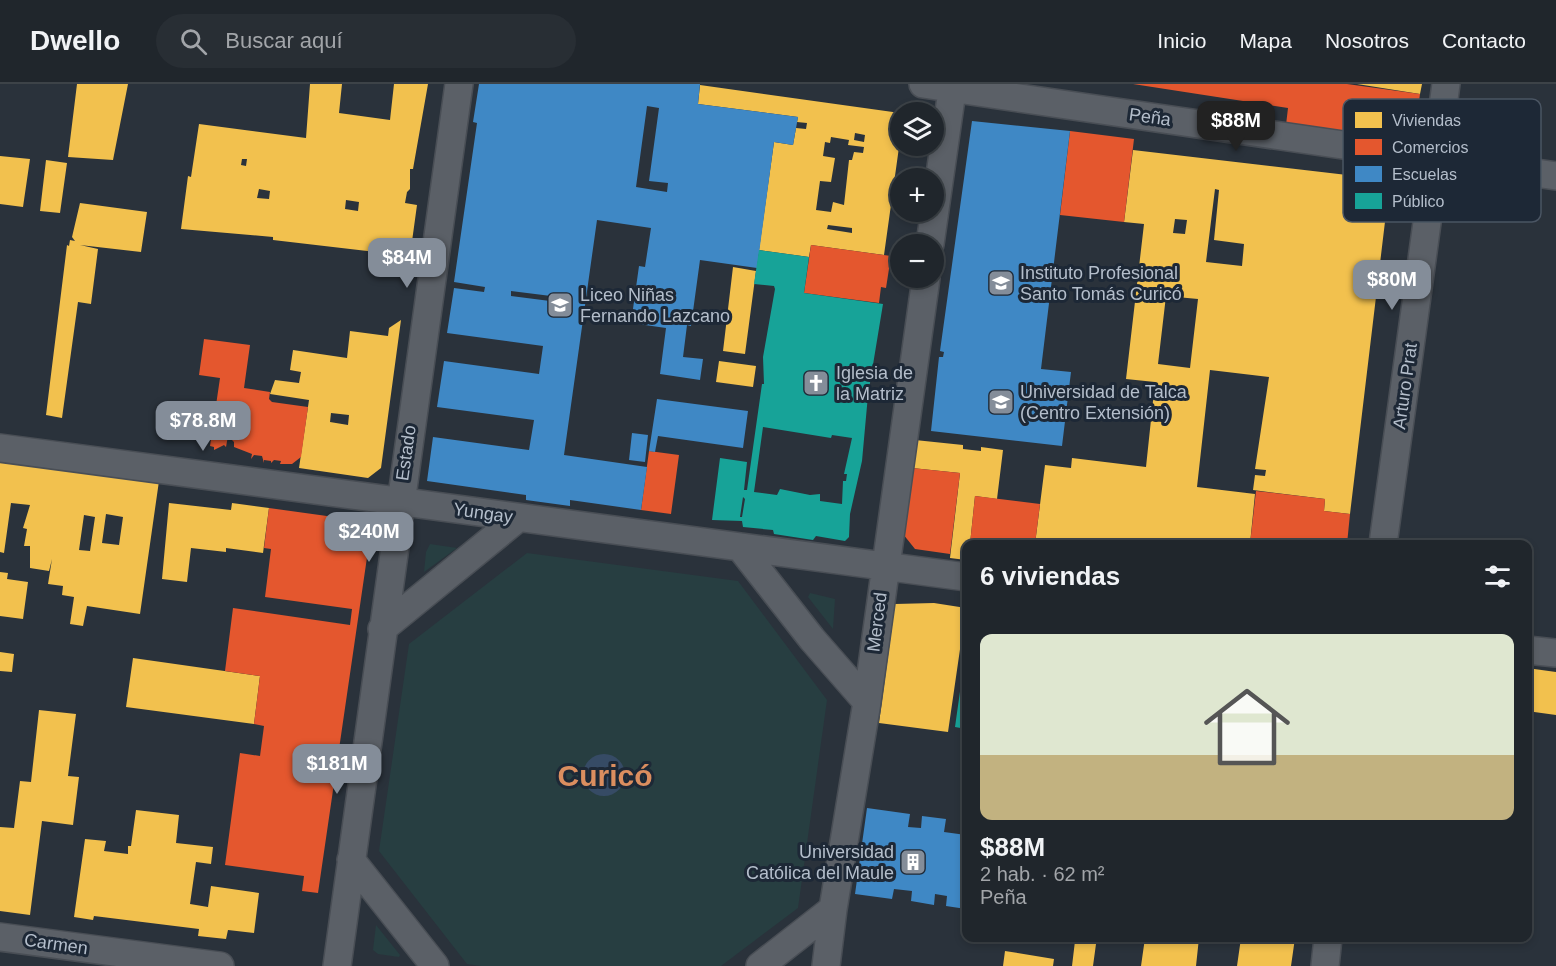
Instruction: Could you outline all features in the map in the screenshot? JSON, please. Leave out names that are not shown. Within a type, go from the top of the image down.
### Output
[{"type":"street","name":"Estado","points":[[337,966],[399,501],[459,84]]},
{"type":"street","name":"Peña","points":[[923,84],[953,86],[1343,145]]},
{"type":"street","name":"Arturo Prat","points":[[1444,99],[1446,84]]},
{"type":"street","points":[[931,234],[953,86]]},
{"type":"street","name":"Peña","points":[[1541,174],[1556,176]]},
{"type":"street","name":"Arturo Prat","points":[[1384,540],[1427,222]]},
{"type":"street","name":"Merced","points":[[826,966],[833,909],[867,702],[925,288]]},
{"type":"street","name":"Yungay","points":[[0,448],[518,519],[962,576]]},
{"type":"street","points":[[382,630],[518,519]]},
{"type":"street","points":[[740,547],[812,639],[867,702]]},
{"type":"street","points":[[1532,651],[1556,653]]},
{"type":"street","points":[[351,860],[435,966]]},
{"type":"street","points":[[760,966],[833,909]]},
{"type":"street","name":"Carmen","points":[[0,937],[220,966]]},
{"type":"street","points":[[1324,966],[1327,942]]},
{"type":"green space","points":[[430,544],[457,548],[424,572],[426,552]]},
{"type":"green space","points":[[527,553],[738,581],[827,700],[798,908],[721,966],[481,966],[467,964],[379,851],[409,644]]},
{"type":"green space","points":[[810,593],[835,599],[833,629],[808,597]]},
{"type":"green space","points":[[376,925],[400,955],[399,957],[378,954],[373,950]]},
{"type":"water","points":[[604,754],[619,760],[625,775],[619,790],[604,796],[589,790],[583,775],[589,760]]},
{"type":"building: Viviendas","points":[[77,84],[128,84],[113,160],[68,157]]},
{"type":"building: Viviendas","points":[[310,84],[342,84],[339,113],[390,120],[394,84],[428,84],[413,169],[410,169],[410,189],[407,192],[405,203],[417,205],[410,256],[273,240],[273,237],[181,229],[188,176],[191,177],[199,124],[306,138]],"holes":[[[242,159],[247,159],[246,166],[241,165]],[[259,189],[270,191],[269,199],[257,198]],[[346,200],[359,202],[358,211],[345,209]]]},
{"type":"building: Viviendas","points":[[1357,84],[1422,84],[1420,94]]},
{"type":"building: Viviendas","points":[[700,85],[890,112],[890,156],[898,156],[896,168],[890,168],[890,212],[884,255],[811,245],[809,257],[759,250],[774,142],[793,145],[796,128],[806,129],[807,123],[797,122],[798,117],[698,104]],"holes":[[[855,133],[865,135],[864,142],[854,140]],[[831,137],[849,140],[848,145],[864,147],[863,153],[854,152],[852,160],[849,160],[844,205],[833,202],[831,212],[816,210],[820,181],[831,182],[835,158],[823,156],[825,142],[830,143]],[[828,225],[852,228],[852,233],[827,229]]]},
{"type":"building: Viviendas","points":[[1133,150],[1343,175],[1343,222],[1385,222],[1350,514],[1324,511],[1325,499],[1253,490],[1255,475],[1265,476],[1266,470],[1255,469],[1269,377],[1210,370],[1197,487],[1255,494],[1250,540],[1036,540],[1045,465],[1071,468],[1072,458],[1146,467],[1155,382],[1126,379],[1144,224],[1124,222]],"holes":[[[1215,189],[1219,190],[1214,240],[1244,244],[1242,266],[1206,262]],[[1175,219],[1187,220],[1185,234],[1173,233]],[[1166,296],[1198,299],[1190,368],[1158,364]]]},
{"type":"building: Viviendas","points":[[0,156],[30,159],[23,207],[0,204]]},
{"type":"building: Viviendas","points":[[46,160],[67,163],[60,213],[40,211]]},
{"type":"building: Viviendas","points":[[80,203],[147,212],[141,252],[80,245],[98,249],[91,304],[78,302],[62,418],[46,415],[67,245],[69,246],[70,240],[75,241],[72,237]]},
{"type":"building: Viviendas","points":[[733,267],[756,271],[745,354],[723,351]]},
{"type":"building: Viviendas","points":[[401,320],[381,468],[368,478],[299,468],[309,400],[270,394],[275,380],[299,383],[301,372],[290,370],[293,350],[347,358],[350,331],[388,336],[389,328]],"holes":[[[331,413],[349,415],[348,425],[330,422]]]},
{"type":"building: Viviendas","points":[[719,361],[756,366],[753,387],[716,382]]},
{"type":"building: Viviendas","points":[[915,440],[963,445],[963,449],[981,451],[981,447],[1003,450],[997,499],[975,496],[970,540],[962,540],[962,560],[950,558],[960,473],[912,468]]},
{"type":"building: Viviendas","points":[[0,459],[107,476],[107,474],[159,481],[140,614],[87,606],[83,626],[70,624],[74,597],[62,595],[63,586],[48,584],[52,559],[49,571],[30,568],[30,546],[24,546],[27,529],[23,528],[30,505],[11,503],[4,553],[0,552]],"holes":[[[106,514],[123,517],[119,545],[102,543]],[[84,515],[95,517],[90,551],[79,550]]]},
{"type":"building: Viviendas","points":[[169,503],[231,510],[232,503],[269,508],[263,553],[226,548],[226,552],[191,548],[187,582],[162,579]]},
{"type":"building: Viviendas","points":[[0,572],[8,573],[7,579],[28,582],[23,619],[0,616]]},
{"type":"building: Viviendas","points":[[934,603],[962,607],[962,636],[948,732],[879,723],[895,604]]},
{"type":"building: Viviendas","points":[[0,652],[14,654],[12,672],[0,671]]},
{"type":"building: Viviendas","points":[[133,658],[260,676],[254,724],[126,707]]},
{"type":"building: Viviendas","points":[[1532,669],[1556,672],[1556,715],[1532,712]]},
{"type":"building: Viviendas","points":[[39,710],[76,714],[68,776],[79,777],[73,825],[42,821],[30,915],[0,911],[0,827],[14,828],[20,781],[31,782]]},
{"type":"building: Viviendas","points":[[136,810],[179,815],[176,843],[213,847],[211,864],[196,862],[190,904],[208,907],[211,886],[259,893],[254,933],[228,930],[226,939],[198,936],[199,929],[94,916],[93,920],[74,917],[85,839],[106,841],[104,851],[128,854]]},
{"type":"building: Viviendas","points":[[1075,942],[1096,944],[1093,966],[1072,966]]},
{"type":"building: Viviendas","points":[[1144,942],[1199,942],[1196,966],[1141,966]]},
{"type":"building: Viviendas","points":[[1240,942],[1294,942],[1291,966],[1237,966]]},
{"type":"building: Viviendas","points":[[1005,951],[1054,959],[1053,966],[1003,966]]},
{"type":"building: Comercios","points":[[1133,84],[1347,84],[1420,94],[1419,99],[1343,99],[1343,132],[1286,125],[1288,108]]},
{"type":"building: Comercios","points":[[1070,131],[1134,139],[1124,222],[1060,215]]},
{"type":"building: Comercios","points":[[811,245],[890,256],[886,288],[881,287],[879,303],[804,293]]},
{"type":"building: Comercios","points":[[204,339],[250,345],[244,388],[270,392],[269,399],[272,402],[308,407],[301,457],[292,464],[280,464],[281,461],[274,460],[271,463],[271,461],[264,460],[264,463],[262,456],[254,455],[251,459],[252,454],[234,447],[234,442],[228,436],[226,447],[224,445],[214,450],[214,447],[210,446],[220,378],[199,375]]},
{"type":"building: Comercios","points":[[649,451],[679,455],[671,514],[641,510]]},
{"type":"building: Comercios","points":[[912,468],[960,473],[950,554],[915,549],[903,534]]},
{"type":"building: Comercios","points":[[1256,491],[1325,499],[1324,511],[1350,514],[1347,540],[1250,540]]},
{"type":"building: Comercios","points":[[975,496],[1040,504],[1036,540],[970,540]]},
{"type":"building: Comercios","points":[[269,508],[363,521],[362,529],[371,530],[318,893],[302,891],[304,876],[225,865],[240,753],[260,756],[264,726],[254,724],[260,676],[225,671],[233,608],[350,625],[352,609],[265,597],[271,549],[264,548]]},
{"type":"building: Escuelas","name":"Liceo Niñas Fernando Lazcano","points":[[479,84],[700,84],[698,104],[798,117],[793,145],[774,142],[757,268],[700,260],[691,326],[687,325],[683,357],[703,359],[700,380],[660,374],[666,328],[631,323],[639,266],[645,267],[651,228],[597,220],[564,455],[647,467],[641,510],[570,500],[570,506],[526,500],[526,495],[427,481],[433,437],[529,450],[534,420],[437,407],[444,361],[539,374],[543,346],[447,333],[454,288],[484,292],[485,287],[454,282],[477,123],[473,122]],"holes":[[[647,106],[659,108],[649,181],[668,183],[667,192],[636,187]],[[511,291],[551,296],[550,301],[511,296]]]},
{"type":"building: Escuelas","name":"Instituto Profesional Santo Tomás Curicó","points":[[972,121],[1070,131],[1041,369],[1071,372],[1062,446],[931,431],[939,357],[943,357],[944,352],[940,351]]},
{"type":"building: Escuelas","points":[[657,399],[748,411],[743,448],[658,436],[655,452],[649,451]]},
{"type":"building: Escuelas","points":[[632,433],[648,435],[645,462],[629,460]]},
{"type":"building: Escuelas","name":"Universidad Católica del Maule","points":[[867,808],[910,814],[908,827],[921,828],[922,816],[946,819],[944,832],[962,834],[962,908],[946,906],[947,896],[935,894],[934,905],[911,901],[912,891],[894,889],[892,899],[855,894]]},
{"type":"building: Público","name":"Iglesia de la Matriz","points":[[759,250],[809,257],[804,293],[883,304],[868,395],[862,461],[850,514],[849,537],[845,541],[816,536],[813,540],[774,534],[773,530],[743,527],[742,521],[712,520],[720,458],[747,462],[744,490],[747,490],[762,384],[764,384],[763,357],[775,289],[774,286],[754,284]],"holes":[[[763,427],[831,438],[832,435],[852,438],[844,474],[847,474],[846,481],[843,481],[842,504],[820,501],[820,494],[810,495],[780,489],[777,495],[754,492]],[[743,497],[745,499],[742,517],[740,517]]]},
{"type":"building: Público","points":[[962,677],[962,728],[955,727]]},
{"type":"place","name":"Instituto Profesional Santo Tomás Curicó","points":[[1001,283]]},
{"type":"place","name":"Liceo Niñas Fernando Lazcano","points":[[560,305]]},
{"type":"place","name":"Iglesia de la Matriz","points":[[816,383]]},
{"type":"place","name":"Universidad de Talca (Centro Extensión)","points":[[1001,402]]},
{"type":"place","name":"Universidad Católica del Maule","points":[[913,862]]},
{"type":"district","name":"Curicó","points":[[605,776]]}]
